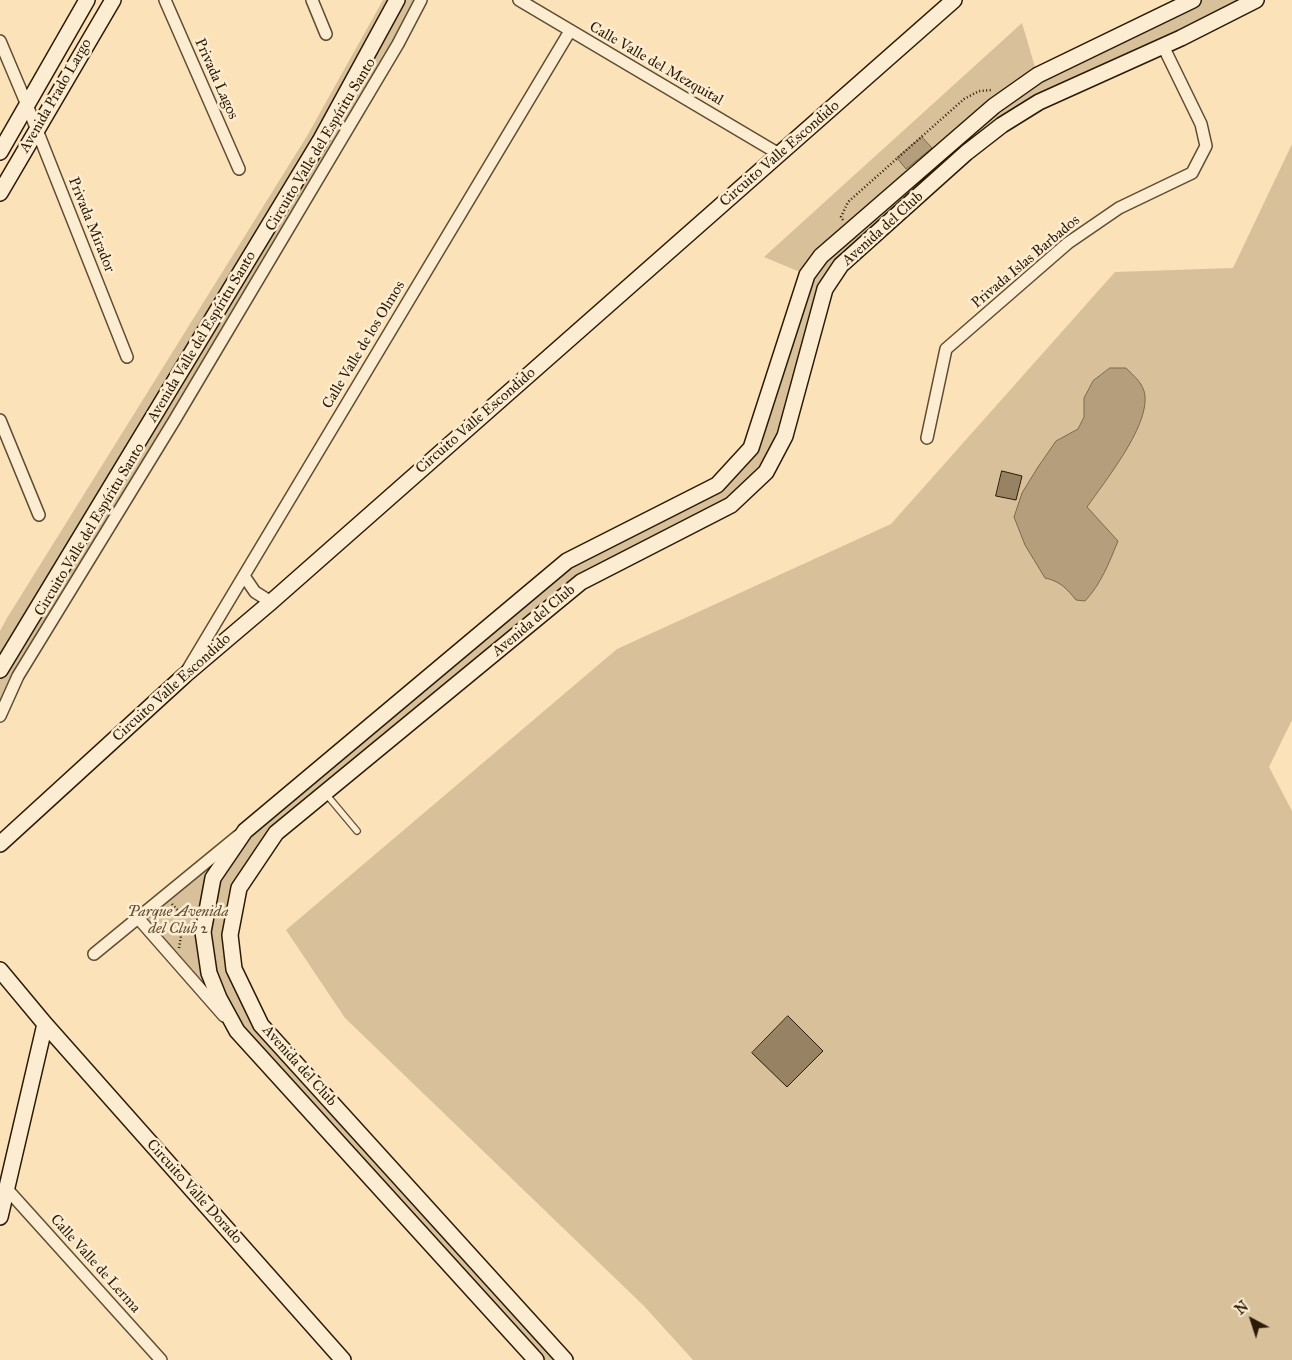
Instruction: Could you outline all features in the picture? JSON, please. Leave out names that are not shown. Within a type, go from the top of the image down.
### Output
[{"type":"street","name":"Avenida Prado Largo","points":[[0,152],[87,0]]},
{"type":"street","name":"Avenida Prado Largo","points":[[0,193],[113,0]]},
{"type":"street","name":"Privada Lagos","points":[[165,0],[239,170]]},
{"type":"street","points":[[312,0],[326,34]]},
{"type":"street","name":"Avenida Valle del Espíritu Santo","points":[[0,670],[320,141],[397,0]]},
{"type":"street","name":"Circuito Valle del Espíritu Santo","points":[[0,716],[18,676],[174,421],[398,44],[421,0]]},
{"type":"street","name":"Calle Valle del Mezquital","points":[[518,0],[779,154]]},
{"type":"street","name":"Circuito Valle Escondido","points":[[0,844],[185,674],[271,602],[954,0]]},
{"type":"street","name":"Avenida del Club","points":[[94,954],[568,562],[717,485],[751,448],[807,275],[821,256],[1004,98],[1038,75],[1193,0]]},
{"type":"street","name":"Avenida del Club","points":[[565,1360],[261,1025],[234,969],[230,935],[239,888],[276,833],[581,582],[730,505],[766,472],[785,436],[825,289],[841,265],[966,153],[1002,125],[1039,102],[1162,46],[1256,0]]},
{"type":"street","name":"Calle Valle de los Olmos","points":[[185,674],[570,31]]},
{"type":"street","name":"Privada Mirador","points":[[0,41],[127,356]]},
{"type":"street","name":"Privada Islas Barbados","points":[[927,438],[946,349],[1068,243],[1119,208],[1192,173],[1206,146],[1201,124],[1162,46]]},
{"type":"street","points":[[849,233],[860,249]]},
{"type":"street","points":[[0,420],[39,515]]},
{"type":"street","points":[[244,576],[255,592],[271,602]]},
{"type":"street","points":[[261,817],[276,833]]},
{"type":"street","name":"Avenida del Club","points":[[237,1031],[219,998],[209,973],[203,932],[213,878],[245,831]]},
{"type":"street","name":"Avenida del Club","points":[[138,918],[237,1031],[536,1360]]},
{"type":"street","name":"Circuito Valle Dorado","points":[[0,970],[45,1024],[343,1360]]},
{"type":"street","points":[[0,1217],[45,1024]]},
{"type":"street","name":"Calle Valle de Lerma","points":[[6,1188],[161,1360]]},
{"type":"lane","points":[[325,793],[357,831]]},
{"type":"path","points":[[849,233],[841,217],[848,202],[964,100],[979,91],[998,89],[1004,98]]},
{"type":"path","points":[[176,962],[183,924],[181,920],[188,913],[194,916],[190,926],[183,924]]},
{"type":"green space","points":[[383,0],[421,0],[0,716],[0,631],[307,136]]},
{"type":"green space","name":"Parque Avenida del Club 2","points":[[1193,0],[1256,0],[1002,125],[825,289],[785,436],[731,505],[581,582],[276,833],[239,888],[234,969],[261,1025],[565,1360],[536,1360],[138,918],[567,561],[717,485],[751,448],[807,275],[764,257],[1022,23],[1037,74]]},
{"type":"green space","points":[[1292,144],[1292,720],[1269,767],[1292,811],[1292,1360],[693,1360],[644,1306],[345,1018],[286,930],[617,649],[891,524],[1115,272],[1233,268]]},
{"type":"shaded area","points":[[922,137],[932,148],[906,169],[897,158]]},
{"type":"shaded area","points":[[1110,368],[1126,368],[1138,381],[1143,388],[1145,396],[1144,409],[1140,423],[1124,454],[1087,507],[1118,541],[1096,588],[1085,601],[1076,600],[1063,586],[1045,578],[1025,545],[1014,517],[1022,493],[1056,441],[1078,429],[1084,417],[1084,398],[1093,381]]},
{"type":"building","points":[[1002,471],[1022,476],[1016,500],[996,496]]},
{"type":"building","points":[[788,1016],[823,1051],[787,1087],[752,1053]]}]
